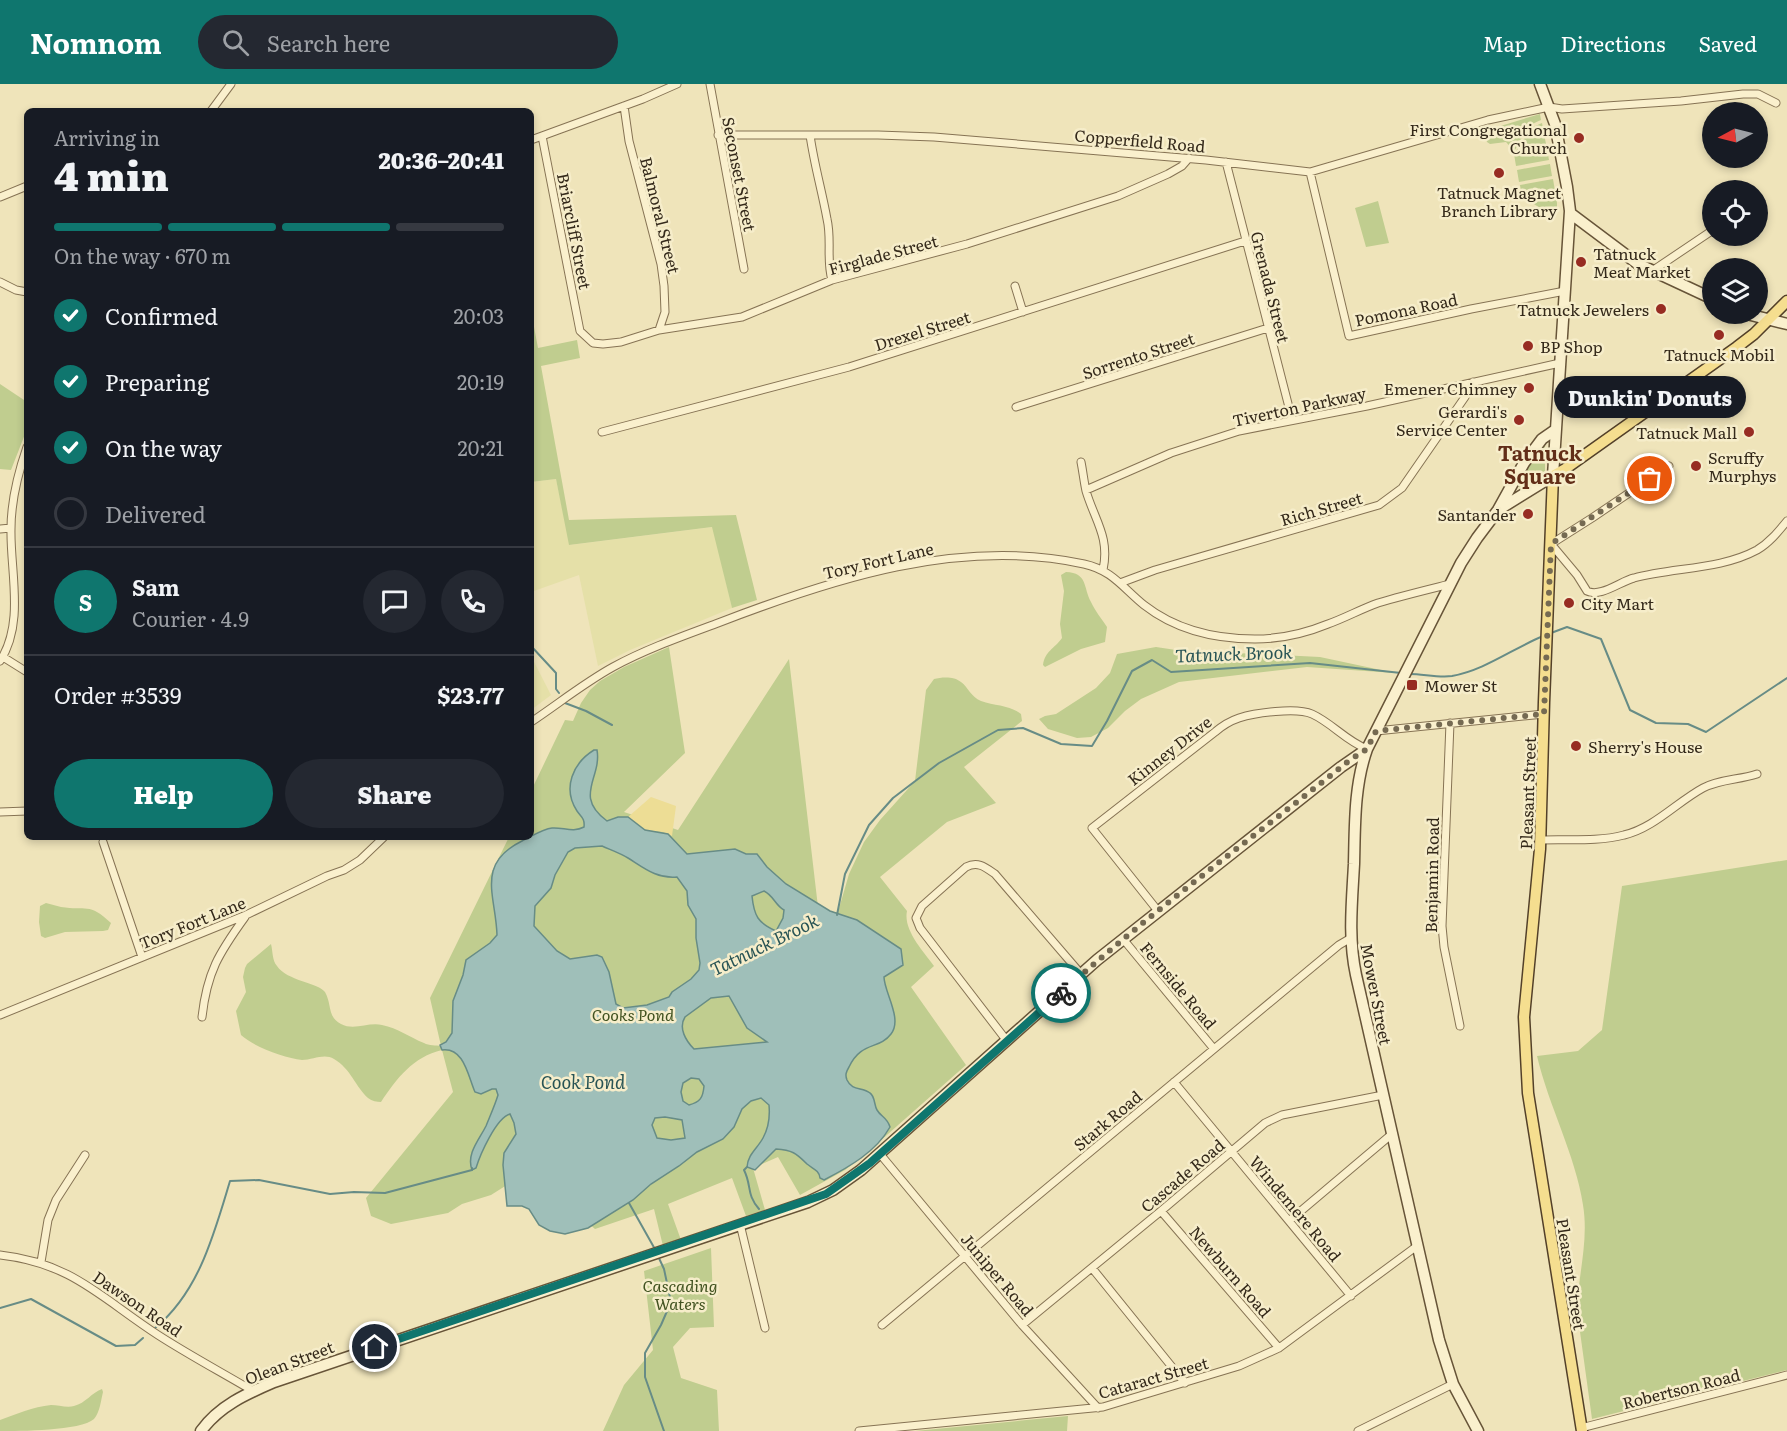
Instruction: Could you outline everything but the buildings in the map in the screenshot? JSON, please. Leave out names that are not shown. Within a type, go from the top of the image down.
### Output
[{"type":"main road","points":[[1553,476],[1721,359],[1754,334],[1787,301]]},
{"type":"main road","name":"Pleasant Street","points":[[1553,476],[1541,840],[1524,1006],[1525,1068],[1581,1429]]},
{"type":"street","points":[[213,108],[231,84]]},
{"type":"street","points":[[534,139],[677,84]]},
{"type":"street","name":"Seconset Street","points":[[710,84],[744,269]]},
{"type":"street","name":"Pleasant Street","points":[[1540,84],[1555,124],[1568,187],[1570,213],[1553,476]]},
{"type":"street","name":"Copperfield Road","points":[[718,135],[934,137],[1188,158],[1310,172],[1488,120],[1549,107],[1562,109],[1648,104],[1743,94],[1758,94],[1776,103]]},
{"type":"street","name":"Balmoral Street","points":[[624,106],[629,141],[664,286],[665,312],[659,330]]},
{"type":"street","points":[[810,135],[817,179],[828,220],[828,261],[832,280]]},
{"type":"street","name":"Briarcliff Street","points":[[542,136],[580,331]]},
{"type":"street","name":"Firglade Street","points":[[580,331],[593,343],[603,344],[621,342],[659,330],[742,317],[832,280],[967,244],[1118,196],[1168,174],[1182,166],[1188,158]]},
{"type":"street","name":"Grenada Street","points":[[1226,162],[1292,419]]},
{"type":"street","name":"Pomona Road","points":[[1310,172],[1349,336],[1564,291]]},
{"type":"street","points":[[0,197],[24,187]]},
{"type":"street","points":[[1570,213],[1630,259],[1702,294]]},
{"type":"street","points":[[1652,271],[1702,237]]},
{"type":"street","name":"Drexel Street","points":[[602,432],[849,367],[1245,241]]},
{"type":"street","points":[[0,282],[24,291]]},
{"type":"street","points":[[1015,286],[1023,312]]},
{"type":"street","points":[[1769,319],[1787,324]]},
{"type":"street","name":"Sorrento Street","points":[[1016,407],[1268,328]]},
{"type":"street","name":"Tiverton Parkway","points":[[1086,490],[1201,442],[1239,431],[1367,406],[1560,363]]},
{"type":"street","name":"Rich Street","points":[[1120,583],[1155,570],[1379,506],[1402,488],[1473,382]]},
{"type":"street","name":"Mower Street","points":[[1478,1431],[1453,1384],[1439,1340],[1356,975],[1351,938],[1357,786],[1367,749],[1449,584],[1477,538],[1498,510],[1524,463],[1542,439],[1555,430]]},
{"type":"street","points":[[24,458],[14,496],[11,528],[13,618],[11,632],[1,659],[24,670]]},
{"type":"street","points":[[1081,462],[1086,490],[1106,543],[1103,570]]},
{"type":"street","points":[[1669,466],[1551,544],[1587,591],[1591,593],[1602,591],[1636,577],[1746,555],[1771,540],[1787,521]]},
{"type":"street","name":"Mower Street","points":[[1498,510],[1553,476]]},
{"type":"street","points":[[0,529],[11,528]]},
{"type":"street","name":"Tory Fort Lane","points":[[534,720],[601,674],[640,654],[788,597],[883,570],[935,560],[976,556],[1060,560],[1085,564],[1103,570],[1156,614],[1185,629],[1219,636],[1257,639],[1314,629],[1377,604],[1449,584]]},
{"type":"street","name":"Kinney Drive","points":[[1158,911],[1092,828],[1215,732],[1227,723],[1245,717],[1283,711],[1305,712],[1320,718],[1354,744],[1367,749]]},
{"type":"street","points":[[1376,731],[1544,714]]},
{"type":"street","name":"Benjamin Road","points":[[1450,723],[1442,926],[1460,1026]]},
{"type":"street","name":"Olean Street","points":[[201,1431],[221,1410],[253,1391],[394,1340],[826,1194],[852,1177],[880,1154],[1123,939],[1367,749]]},
{"type":"street","points":[[1541,840],[1625,835],[1648,826],[1705,787],[1719,781],[1741,779],[1757,774]]},
{"type":"street","points":[[0,812],[24,810]]},
{"type":"street","name":"Tory Fort Lane","points":[[0,1015],[246,915],[344,870],[360,860],[380,840]]},
{"type":"street","points":[[103,843],[142,957]]},
{"type":"street","points":[[1007,1041],[918,926],[916,915],[922,906],[966,867],[974,864],[983,866],[994,874],[1081,975]]},
{"type":"street","points":[[202,1017],[206,988],[213,966],[246,915]]},
{"type":"street","name":"Stark Road","points":[[882,1325],[1339,945],[1351,938]]},
{"type":"street","name":"Fernside Road","points":[[1123,939],[1214,1049]]},
{"type":"street","name":"Windemere Road","points":[[1174,1082],[1351,1296]]},
{"type":"street","name":"Cascade Road","points":[[1022,1325],[1273,1118],[1383,1095]]},
{"type":"street","points":[[1289,1221],[1392,1134]]},
{"type":"street","name":"Juniper Road","points":[[880,1154],[1022,1325],[1098,1408]]},
{"type":"street","points":[[41,1262],[48,1220],[56,1200],[85,1155]]},
{"type":"street","name":"Newburn Road","points":[[1161,1211],[1279,1348]]},
{"type":"street","points":[[740,1224],[765,1328]]},
{"type":"street","name":"Cataract Street","points":[[859,1431],[1098,1408],[1246,1364],[1279,1348],[1417,1246]]},
{"type":"street","name":"Dawson Road","points":[[0,1255],[41,1262],[92,1287],[157,1334],[253,1391]]},
{"type":"street","points":[[1092,1268],[1185,1383]]},
{"type":"street","name":"Robertson Road","points":[[1581,1429],[1787,1375]]},
{"type":"street","points":[[1358,1431],[1453,1384]]},
{"type":"shaded area","points":[[556,479],[570,545],[713,527],[732,608],[630,650],[598,666],[579,575],[534,591],[534,482]]},
{"type":"shaded area","points":[[534,662],[551,695],[534,708]]},
{"type":"green space","points":[[1540,114],[1541,120],[1527,129],[1514,151],[1506,142],[1490,144],[1487,142],[1484,131]]},
{"type":"green space","points":[[1542,123],[1549,160],[1516,166],[1514,154],[1531,128]]},
{"type":"green space","points":[[1550,164],[1552,176],[1519,182],[1517,170]]},
{"type":"green space","points":[[1553,179],[1557,214],[1522,197],[1520,185]]},
{"type":"green space","points":[[1378,201],[1389,243],[1366,247],[1355,208]]},
{"type":"green space","points":[[534,327],[538,348],[577,340],[580,358],[541,366],[569,520],[736,515],[757,600],[732,608],[712,527],[569,545],[556,479],[534,482]]},
{"type":"green space","points":[[0,384],[24,400],[24,437],[11,470],[0,469]]},
{"type":"green space","name":"Tatnuck Square","points":[[1545,445],[1545,472],[1522,489],[1517,485],[1539,450]]},
{"type":"green space","points":[[1066,572],[1078,575],[1084,582],[1093,605],[1107,627],[1105,642],[1081,649],[1045,667],[1043,665],[1046,656],[1062,638],[1060,624],[1064,591],[1061,575]]},
{"type":"green space","name":"Cooks Pond","points":[[669,647],[685,753],[624,812],[678,830],[789,659],[818,907],[830,912],[838,912],[849,874],[864,842],[880,820],[915,781],[926,690],[934,679],[944,677],[958,680],[978,699],[1021,714],[1022,721],[964,767],[996,803],[947,822],[880,877],[907,911],[911,933],[934,966],[911,987],[966,1065],[862,1157],[845,1170],[800,1195],[778,1157],[753,1168],[765,1210],[746,1216],[732,1178],[668,1204],[681,1240],[663,1246],[654,1209],[595,1229],[561,1199],[510,1183],[491,1195],[462,1204],[448,1213],[391,1224],[371,1216],[366,1198],[453,1092],[442,1050],[414,1063],[393,1085],[381,1102],[371,1100],[345,1068],[330,1057],[302,1060],[287,1057],[262,1048],[241,1035],[236,1011],[246,992],[243,977],[245,968],[271,944],[273,959],[277,966],[288,975],[322,989],[334,1018],[341,1024],[351,1027],[388,1026],[426,1044],[441,1046],[430,998],[508,840],[534,840],[534,785],[565,720],[573,721],[590,690],[600,681],[624,667]]},
{"type":"green space","points":[[1156,647],[1320,657],[1395,673],[1307,667],[1179,682],[1141,699],[1108,728],[1091,737],[1077,738],[1048,729],[1039,719],[1056,714],[1096,688],[1110,673],[1117,654]]},
{"type":"green space","points":[[1787,860],[1787,1370],[1592,1419],[1577,1310],[1585,1218],[1574,1167],[1537,1056],[1578,1051],[1602,1030],[1622,886]]},
{"type":"green space","points":[[46,903],[92,910],[104,916],[111,923],[108,930],[65,932],[45,938],[41,936],[39,922],[40,906]]},
{"type":"green space","name":"Cascading Waters","points":[[711,1248],[714,1327],[690,1328],[673,1347],[681,1378],[717,1390],[719,1431],[603,1431],[624,1385],[653,1350],[644,1271]]},
{"type":"green space","points":[[102,1389],[98,1413],[87,1423],[49,1430],[0,1431],[0,1420],[44,1406],[74,1406]]},
{"type":"green space","points":[[1068,1416],[1067,1431],[915,1431]]},
{"type":"sand","points":[[651,797],[676,806],[672,836],[663,832],[645,830],[628,817]]},
{"type":"water","name":"Cook Pond","points":[[597,750],[596,769],[590,795],[597,812],[607,821],[618,817],[628,817],[645,830],[668,834],[687,854],[735,849],[746,854],[757,854],[767,867],[786,884],[830,911],[857,920],[901,949],[903,965],[884,977],[894,1013],[894,1028],[886,1039],[859,1053],[846,1075],[852,1086],[872,1094],[877,1110],[890,1127],[870,1151],[852,1164],[824,1180],[820,1178],[817,1171],[797,1155],[790,1151],[776,1149],[755,1170],[747,1167],[751,1155],[765,1134],[768,1122],[769,1105],[761,1098],[751,1101],[742,1109],[734,1127],[723,1139],[697,1152],[651,1184],[633,1200],[588,1228],[565,1234],[550,1231],[539,1225],[529,1209],[522,1206],[507,1206],[504,1153],[516,1134],[510,1114],[494,1129],[476,1168],[472,1170],[472,1153],[498,1095],[496,1089],[481,1094],[475,1092],[460,1058],[449,1050],[442,1050],[440,1045],[446,1042],[452,1033],[453,1001],[466,960],[490,943],[497,935],[491,882],[498,860],[507,850],[524,840],[534,840],[534,835],[544,830],[556,828],[576,830],[584,827],[583,820],[570,794],[572,777],[580,762]],"holes":[[[602,846],[657,875],[677,877],[687,891],[688,905],[696,919],[699,970],[669,997],[647,1005],[623,1008],[616,1004],[609,972],[602,957],[597,955],[570,959],[557,951],[534,926],[535,906],[551,888],[555,875],[568,852],[575,848]],[[764,891],[784,910],[783,918],[776,931],[761,922],[754,909],[752,896]],[[729,996],[747,1028],[767,1042],[694,1049],[684,1034],[682,1026],[685,1017],[711,998]],[[691,1078],[699,1079],[704,1086],[700,1099],[689,1105],[683,1101],[681,1092],[683,1083]],[[655,1118],[682,1120],[685,1138],[671,1140],[657,1138],[652,1125]]]},
{"type":"waterway","name":"Tatnuck Brook","points":[[1551,633],[1567,627],[1601,639],[1630,710],[1656,723],[1688,724],[1706,732],[1787,678]]},
{"type":"waterway","name":"Tatnuck Brook","points":[[1410,674],[1452,676],[1464,673],[1543,636]]},
{"type":"waterway","points":[[534,649],[556,673],[556,689],[559,693]]},
{"type":"waterway","name":"Tatnuck Brook","points":[[837,915],[845,874],[869,825],[893,798],[939,763],[998,730],[1023,728],[1061,744],[1092,746],[1132,671],[1152,660],[1171,672],[1310,663],[1401,673]]},
{"type":"waterway","points":[[565,703],[612,725]]},
{"type":"waterway","points":[[747,1167],[744,1170],[751,1194],[759,1209]]},
{"type":"waterway","name":"Tatnuck Brook","points":[[155,1328],[170,1314],[194,1280],[211,1241],[230,1181],[259,1180],[330,1194],[385,1193],[472,1170],[472,1168]]},
{"type":"waterway","points":[[629,1203],[656,1251]]},
{"type":"waterway","points":[[658,1256],[664,1269],[671,1302],[645,1353],[645,1377],[664,1431]]},
{"type":"waterway","name":"Tatnuck Brook","points":[[0,1308],[31,1299],[116,1346],[135,1345],[143,1338]]},
{"type":"way so far","points":[[1061,993],[1097,960],[1158,911],[1367,749],[1376,731],[1544,714],[1551,544],[1650,479]]},
{"type":"place","name":"First Congregational Church","points":[[1579,138]]},
{"type":"place","name":"Tatnuck Magnet Branch Library","points":[[1499,173]]},
{"type":"place","name":"Tatnuck Meat Market","points":[[1581,262]]},
{"type":"place","name":"Tatnuck Jewelers","points":[[1661,309]]},
{"type":"place","name":"Tatnuck Mobil","points":[[1719,335]]},
{"type":"place","name":"BP Shop","points":[[1528,346]]},
{"type":"place","name":"Emener Chimney","points":[[1529,388]]},
{"type":"place","name":"Gerardi's Service Center","points":[[1519,420]]},
{"type":"place","name":"Tatnuck Mall","points":[[1749,432]]},
{"type":"place","name":"Scruffy Murphys","points":[[1696,466]]},
{"type":"place","name":"Dunkin' Donuts","points":[[1650,479]]},
{"type":"place","name":"Santander","points":[[1528,514]]},
{"type":"place","name":"City Mart","points":[[1569,603]]},
{"type":"place","name":"Mower St","points":[[1412,685]]},
{"type":"place","name":"Sherry's House","points":[[1576,746]]},
{"type":"district","name":"Tatnuck Square","points":[[1540,464]]},
{"type":"route","points":[[375,1347],[826,1194],[870,1163],[1061,993]]}]
